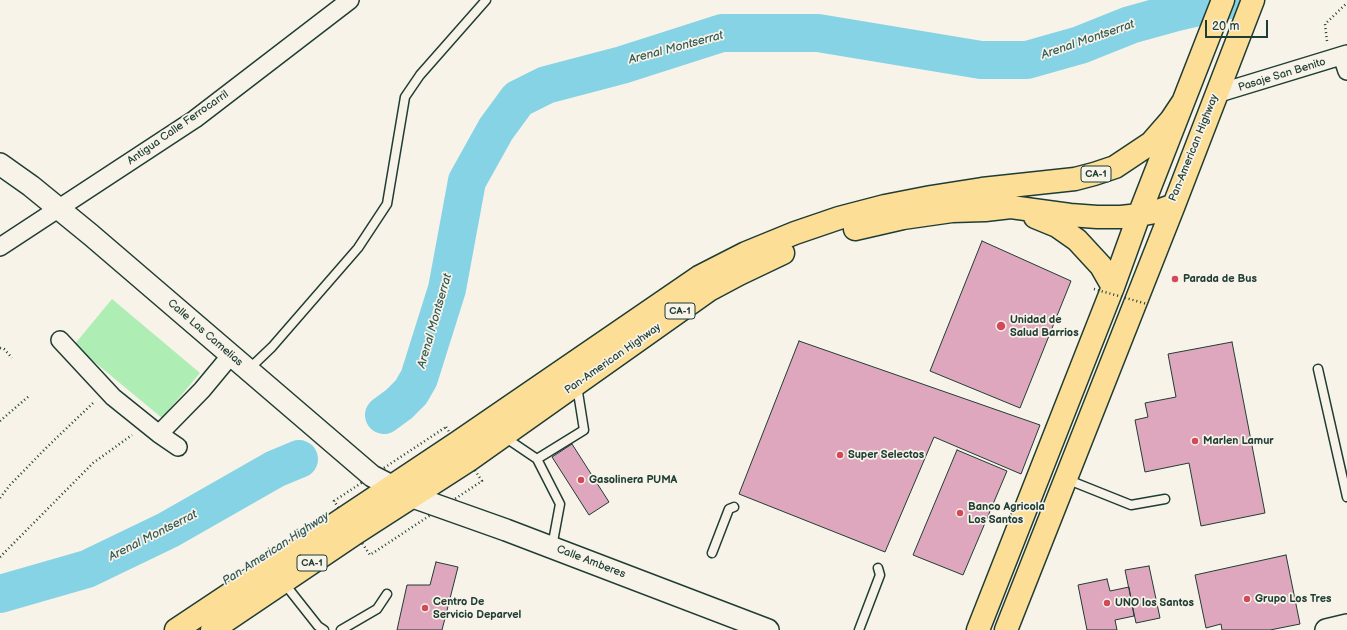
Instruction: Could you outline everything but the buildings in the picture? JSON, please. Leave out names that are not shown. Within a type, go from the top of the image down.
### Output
[{"type":"highway","name":"Pan-American Highway","points":[[176,630],[391,487],[693,281],[746,253],[795,233],[839,218],[885,206],[982,189],[1075,179],[1115,167],[1151,142],[1183,102],[1223,0]]},
{"type":"highway","name":"Pan-American Highway","points":[[212,630],[503,436],[709,290],[784,253],[846,231],[903,218],[952,211],[985,210],[1011,207],[1070,215],[1121,217],[1155,212],[1174,205],[1253,0]]},
{"type":"highway","name":"CA-1","points":[[1139,215],[1183,102]]},
{"type":"highway","points":[[1006,630],[1174,205]]},
{"type":"highway","points":[[985,210],[1009,211],[1034,216],[1057,226],[1077,240],[1101,266],[1103,288]]},
{"type":"highway","points":[[978,630],[1103,288],[1139,215]]},
{"type":"street","name":"Antigua Calle Ferrocarril","points":[[0,247],[195,119],[350,0]]},
{"type":"street","name":"Pasaje San Benito","points":[[1216,94],[1341,60]]},
{"type":"street","name":"Calle Las Camelias","points":[[0,164],[31,186],[59,209],[372,476],[412,497]]},
{"type":"street","points":[[60,340],[113,397],[178,447]]},
{"type":"street","points":[[153,429],[202,390],[231,355]]},
{"type":"street","name":"Calle Amberes","points":[[412,497],[552,547],[768,630]]},
{"type":"street","points":[[1326,630],[1347,625]]},
{"type":"lane","points":[[248,370],[272,347],[358,248],[388,204],[405,97],[420,75],[486,0]]},
{"type":"lane","points":[[1318,369],[1347,497]]},
{"type":"lane","points":[[537,459],[584,430],[576,384]]},
{"type":"lane","points":[[503,436],[537,459],[560,504],[552,547]]},
{"type":"lane","points":[[1065,479],[1131,505],[1165,499]]},
{"type":"lane","points":[[712,553],[729,510],[734,507]]},
{"type":"lane","points":[[859,630],[880,575],[878,568]]},
{"type":"lane","points":[[283,582],[318,626],[324,630]]},
{"type":"lane","points":[[340,630],[377,609],[387,594]]},
{"type":"path","points":[[1341,60],[1325,24],[1347,3]]},
{"type":"path","points":[[1103,288],[1147,304]]},
{"type":"path","points":[[0,348],[4,349],[12,358]]},
{"type":"path","points":[[0,498],[10,485],[46,448],[106,390]]},
{"type":"path","points":[[0,421],[29,396]]},
{"type":"path","points":[[0,557],[93,463],[153,429]]},
{"type":"green space","points":[[112,299],[200,373],[162,418],[74,345]]},
{"type":"waterway","name":"Arenal Montserrat","points":[[384,415],[399,404],[411,392],[419,378],[447,289],[467,181],[496,129],[518,99],[546,85],[622,65],[722,33],[818,33],[981,60],[1027,60],[1080,45],[1130,25],[1229,0]]},
{"type":"waterway","name":"Arenal Montserrat","points":[[0,594],[87,569],[168,530],[275,469],[299,459]]},
{"type":"place","name":"Parada de Bus","points":[[1175,279]]},
{"type":"place","name":"Unidad de Salud Barrios","points":[[1001,326]]},
{"type":"place","name":"Marlen Lamur","points":[[1195,441]]},
{"type":"place","name":"Super Selectos","points":[[840,455]]},
{"type":"place","name":"Gasolinera PUMA","points":[[581,480]]},
{"type":"place","name":"Banco Agricola Los Santos","points":[[960,513]]},
{"type":"place","name":"Grupo Los Tres","points":[[1247,599]]},
{"type":"place","name":"UNO los Santos","points":[[1107,603]]},
{"type":"place","name":"Centro De Servicio Deparvel","points":[[425,608]]}]
